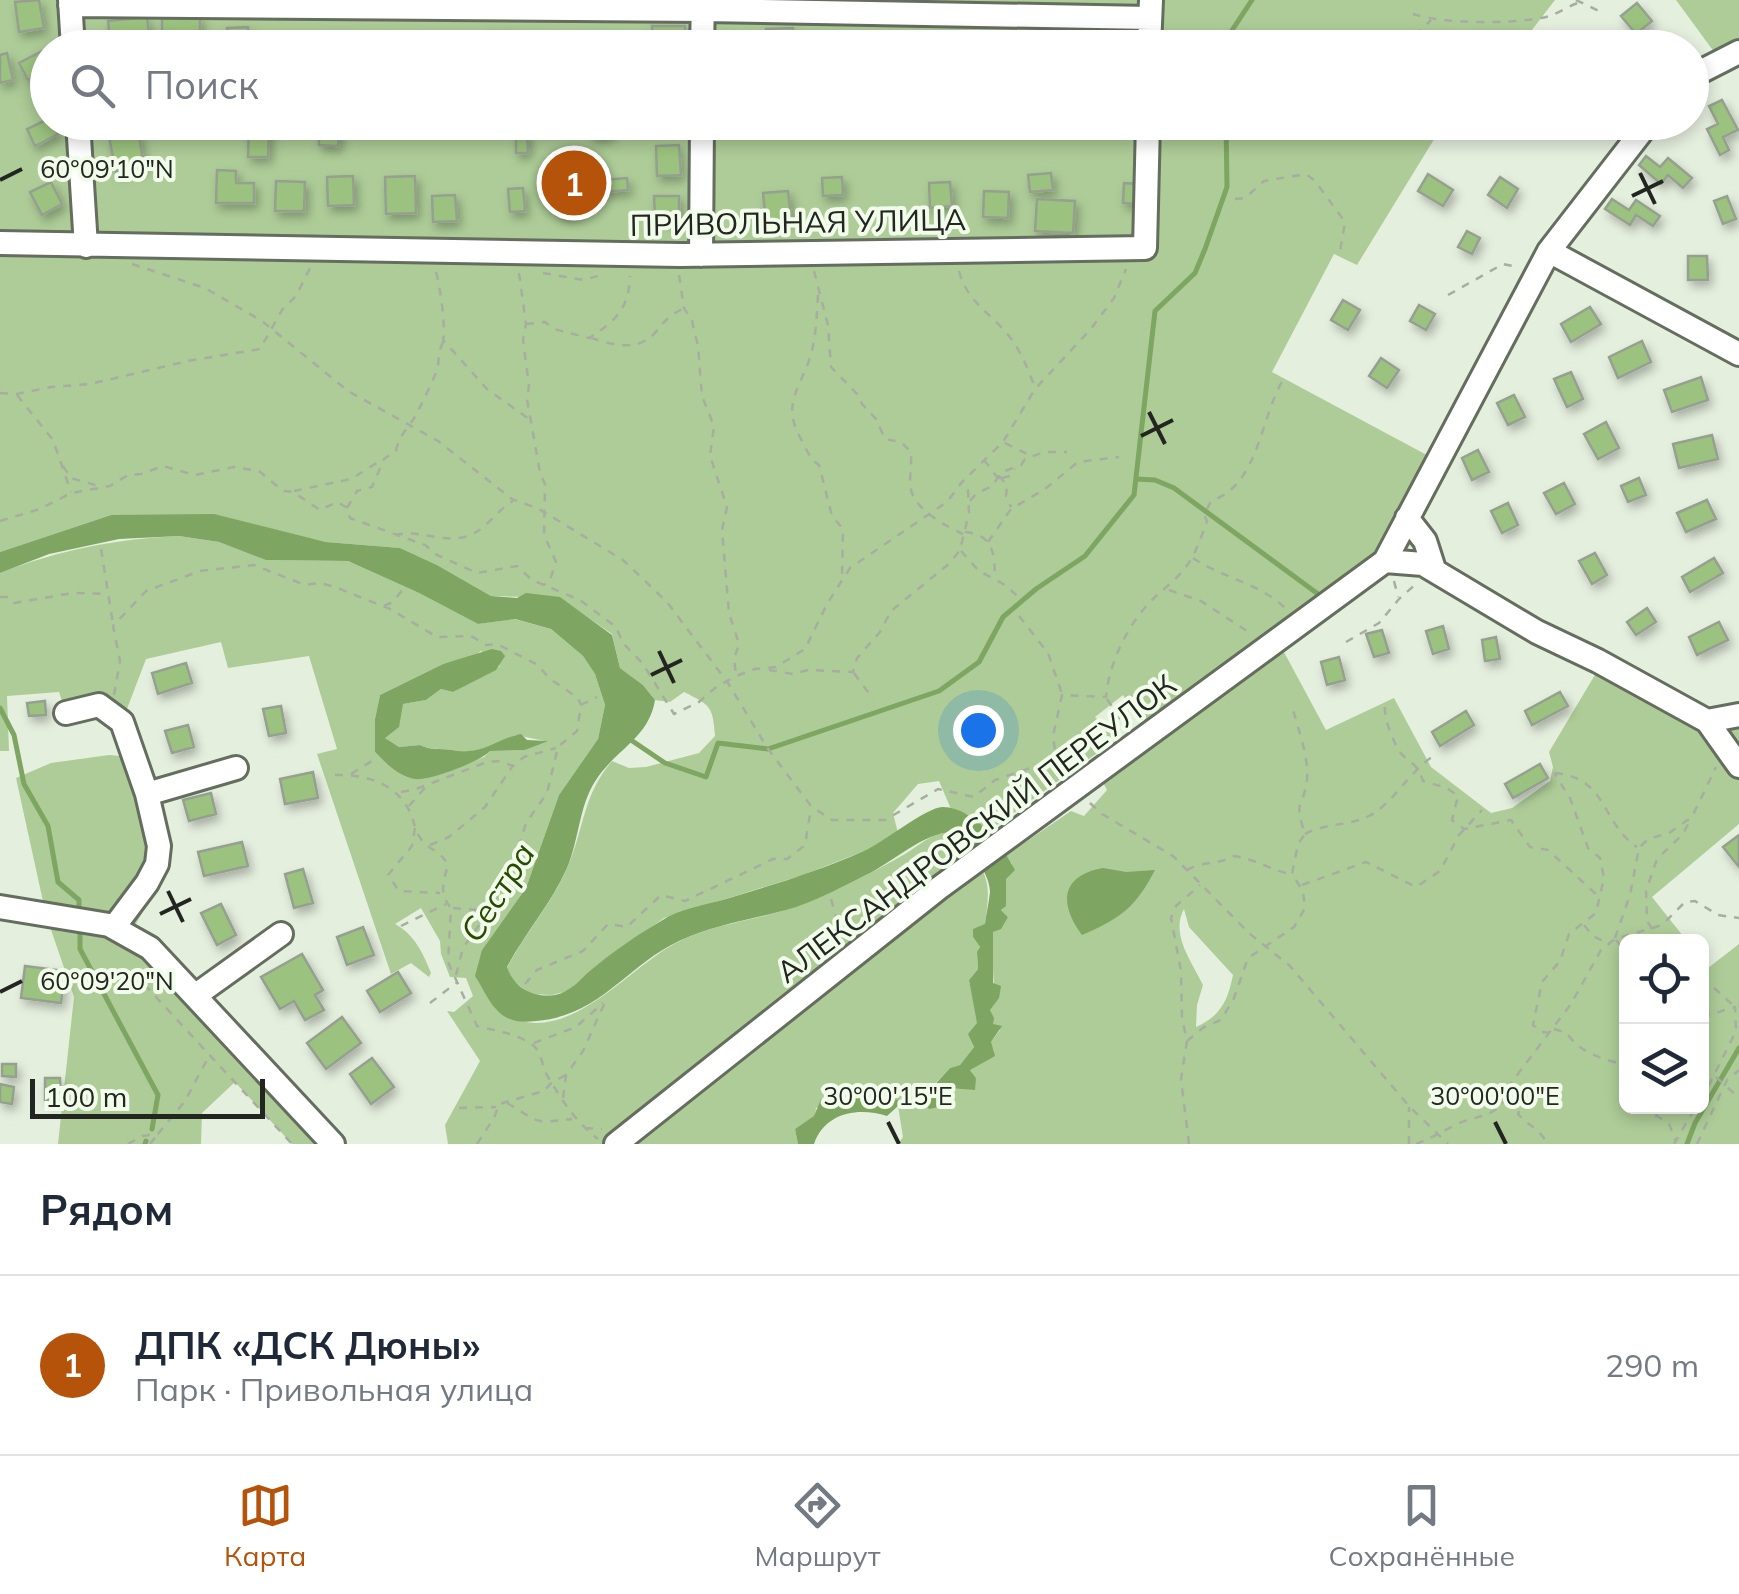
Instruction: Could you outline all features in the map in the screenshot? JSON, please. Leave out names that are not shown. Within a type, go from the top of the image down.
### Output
[{"type":"street","points":[[71,30],[70,3],[1150,9]]},
{"type":"street","points":[[1709,67],[1739,52]]},
{"type":"street","points":[[79,140],[86,246]]},
{"type":"street","points":[[691,255],[701,140]]},
{"type":"street","name":"ПРИВОЛЬНАЯ УЛИЦА","points":[[0,243],[426,251],[525,261],[1145,248],[1148,140]]},
{"type":"street","points":[[1635,140],[1544,260],[1382,563],[1423,564],[1537,632],[1598,661],[1712,728],[1739,766]]},
{"type":"street","points":[[1544,260],[1739,354]]},
{"type":"street","points":[[1407,518],[1424,541],[1434,569]]},
{"type":"street","name":"АЛЕКСАНДРОВСКИЙ ПЕРЕУЛОК","points":[[616,1144],[944,884],[1382,563]]},
{"type":"street","points":[[66,713],[99,705],[122,722],[157,829],[158,864],[105,925]]},
{"type":"street","points":[[1712,728],[1739,714]]},
{"type":"street","points":[[146,794],[236,768]]},
{"type":"street","points":[[0,907],[105,925],[160,955],[333,1144]]},
{"type":"street","points":[[196,995],[280,934]]},
{"type":"path","points":[[1413,14],[1431,20],[1545,18],[1577,2],[1602,12]]},
{"type":"path","points":[[1421,30],[1431,20]]},
{"type":"path","points":[[1235,199],[1245,198],[1264,181],[1306,174],[1345,222],[1340,251]]},
{"type":"path","points":[[0,393],[90,384],[260,349],[322,249]]},
{"type":"path","points":[[0,521],[40,509],[72,493],[104,488],[128,474],[163,466],[195,475],[234,467],[259,471],[283,492],[293,492],[351,478],[384,459],[396,451],[439,367],[437,356],[445,330],[440,310],[442,290],[426,251]]},
{"type":"path","points":[[954,251],[962,282],[974,302],[1006,332],[1024,358],[1035,389]]},
{"type":"path","points":[[814,252],[818,294],[812,352],[803,380],[791,398],[790,421],[812,460],[819,465],[832,516],[842,529],[842,582]]},
{"type":"path","points":[[691,255],[678,272],[684,308],[692,321],[698,346],[702,396],[714,426],[710,456],[727,508],[722,530],[729,613],[738,644],[734,659],[736,676]]},
{"type":"path","points":[[125,256],[135,266],[206,288],[272,328],[348,391],[438,442],[516,500],[623,560],[667,602],[728,683],[772,755],[811,806],[832,820],[886,820],[938,789],[974,798],[1010,773],[1045,762],[1058,767]]},
{"type":"path","points":[[1448,295],[1503,264],[1544,260]]},
{"type":"path","points":[[543,586],[550,580],[556,562],[544,535],[545,484],[530,420],[523,340],[525,261],[584,280],[630,261],[629,296],[623,309],[615,322],[589,338]]},
{"type":"path","points":[[767,669],[790,661],[805,650],[850,568],[947,502],[1003,442],[1035,389],[1114,298],[1128,262]]},
{"type":"path","points":[[818,294],[828,326],[831,367],[851,384],[885,439],[900,442],[912,452],[911,491],[930,514],[963,533],[982,535],[988,542],[994,578]]},
{"type":"path","points":[[526,324],[546,322],[554,329],[614,345],[634,344],[684,308]]},
{"type":"path","points":[[443,340],[487,388],[530,420]]},
{"type":"path","points":[[1140,740],[1118,720],[1106,697],[1116,652],[1153,599],[1167,590],[1192,557],[1208,521],[1204,516],[1210,501],[1225,496],[1236,486],[1283,380]]},
{"type":"path","points":[[17,394],[53,440],[72,493]]},
{"type":"path","points":[[1003,442],[1033,456]]},
{"type":"path","points":[[969,502],[1002,472],[1033,456],[1067,452]]},
{"type":"path","points":[[988,542],[1012,508],[1046,489],[1082,460],[1119,457]]},
{"type":"path","points":[[347,510],[357,491],[372,487],[384,459]]},
{"type":"path","points":[[983,460],[1007,484],[1006,496],[1012,508]]},
{"type":"path","points":[[62,465],[71,478],[104,488]]},
{"type":"path","points":[[853,672],[857,658],[880,632],[890,612],[950,563],[960,550],[969,502],[968,490],[962,482]]},
{"type":"path","points":[[293,492],[320,510],[337,502],[350,518],[425,545],[437,555],[477,573],[517,566],[543,586],[580,600],[616,627],[622,643],[642,664],[674,714],[736,676],[755,669],[793,674],[808,670],[853,672]]},
{"type":"path","points":[[394,535],[405,532],[440,540],[470,536],[516,500]]},
{"type":"path","points":[[101,548],[120,661],[112,701],[117,718]]},
{"type":"path","points":[[960,550],[979,571],[1019,598]]},
{"type":"path","points":[[1192,557],[1209,569],[1270,594],[1298,624]]},
{"type":"path","points":[[113,626],[146,591],[200,571],[254,565],[306,585],[334,587],[383,607],[438,637],[472,636],[538,665],[549,678],[578,698],[581,704],[577,730],[558,748],[524,757],[513,766],[485,808],[449,837],[427,845]]},
{"type":"path","points":[[1346,642],[1379,622],[1434,569]]},
{"type":"path","points":[[383,607],[394,602],[403,589]]},
{"type":"path","points":[[1167,590],[1201,601],[1249,631],[1266,648]]},
{"type":"path","points":[[0,597],[14,603],[73,593],[108,594]]},
{"type":"path","points":[[1019,616],[1048,654],[1062,695],[1053,736],[1058,767],[1074,788],[1102,814],[1173,856],[1314,990],[1409,1106],[1448,1144]]},
{"type":"path","points":[[853,672],[873,699]]},
{"type":"path","points":[[1062,695],[1106,697]]},
{"type":"path","points":[[581,704],[597,697]]},
{"type":"path","points":[[1385,707],[1384,718],[1398,750],[1418,766],[1423,781],[1447,788],[1458,796],[1452,820],[1464,829],[1511,820],[1530,846],[1548,850],[1598,896]]},
{"type":"path","points":[[1292,710],[1306,765],[1307,781],[1297,810],[1305,834]]},
{"type":"path","points":[[1655,934],[1646,921],[1644,899],[1657,859],[1683,834],[1716,770],[1712,728]]},
{"type":"path","points":[[456,975],[463,948],[489,911],[514,864],[526,823],[547,793],[558,748]]},
{"type":"path","points":[[1187,1041],[1221,1020],[1234,998],[1248,958],[1294,927],[1306,908],[1292,874],[1298,844],[1305,834],[1369,816],[1418,766],[1436,755]]},
{"type":"path","points":[[350,775],[372,761]]},
{"type":"path","points":[[397,791],[410,791],[487,762],[513,766]]},
{"type":"path","points":[[1619,1064],[1596,1057],[1567,1033],[1542,1032],[1533,1025],[1542,982],[1560,961],[1570,934],[1596,912],[1604,878],[1600,858],[1588,848],[1570,798],[1554,773],[1582,780],[1598,793],[1620,831],[1638,848]]},
{"type":"path","points":[[335,775],[381,782],[397,791],[427,845]]},
{"type":"path","points":[[408,807],[430,782]]},
{"type":"path","points":[[525,984],[537,970],[583,951],[608,924],[627,927],[661,895],[685,900],[773,860],[786,859],[805,844],[811,806]]},
{"type":"path","points":[[1300,886],[1366,862],[1416,888],[1440,871],[1464,829],[1482,810]]},
{"type":"path","points":[[1416,1144],[1455,1125],[1485,1117],[1501,1106],[1508,1086],[1571,1004],[1592,964],[1614,939],[1630,896],[1638,848],[1692,817]]},
{"type":"path","points":[[415,827],[414,844],[388,876],[399,891],[442,894]]},
{"type":"path","points":[[414,844],[440,852],[448,865],[442,894],[449,906],[448,962],[477,1026],[514,1034],[532,1044],[540,1052],[573,1118],[602,1144]]},
{"type":"path","points":[[1187,870],[1199,864],[1220,864],[1234,856],[1292,874]]},
{"type":"path","points":[[1189,1144],[1181,1078],[1187,1041],[1171,918],[1176,906],[1201,884]]},
{"type":"path","points":[[831,899],[856,954]]},
{"type":"path","points":[[1633,934],[1662,925],[1685,902],[1694,900],[1718,915],[1739,918]]},
{"type":"path","points":[[402,926],[449,906],[489,911]]},
{"type":"path","points":[[1583,924],[1593,936],[1609,944]]},
{"type":"path","points":[[1614,939],[1619,938]]},
{"type":"path","points":[[1614,939],[1619,945]]},
{"type":"path","points":[[141,942],[143,982],[292,1144]]},
{"type":"path","points":[[430,1003],[458,982]]},
{"type":"path","points":[[1709,983],[1737,1007]]},
{"type":"path","points":[[477,1144],[503,1102],[544,1091],[566,1074],[583,1051],[606,1000],[576,1026],[532,1044]]},
{"type":"path","points":[[1709,1015],[1737,1007]]},
{"type":"path","points":[[1709,1087],[1736,1031],[1737,1007]]},
{"type":"path","points":[[150,1144],[185,1101],[210,1054]]},
{"type":"path","points":[[1697,1144],[1726,1084],[1739,1070]]},
{"type":"path","points":[[564,1102],[566,1074]]},
{"type":"path","points":[[1715,1076],[1739,1098]]},
{"type":"path","points":[[1508,1086],[1522,1094],[1524,1103],[1518,1114],[1539,1129],[1548,1144]]},
{"type":"path","points":[[503,1102],[541,1124],[573,1118]]},
{"type":"path","points":[[459,1108],[498,1106]]},
{"type":"path","points":[[1409,1106],[1409,1144]]},
{"type":"path","points":[[1654,1114],[1670,1124],[1675,1143]]},
{"type":"path","points":[[1675,1143],[1691,1114]]},
{"type":"path","points":[[128,1144],[142,1136],[158,1134]]},
{"type":"shaded area","points":[[0,0],[1555,0],[1532,30],[30,30],[30,140],[1434,140],[1357,265],[1334,254],[1272,372],[1438,461],[1394,544],[1278,641],[1326,730],[1394,698],[1431,767],[1491,813],[1512,808],[1550,781],[1553,767],[1549,752],[1602,663],[1703,718],[1739,714],[1739,824],[1652,897],[1681,934],[1619,934],[1619,1114],[1709,1114],[1709,967],[1739,944],[1739,1144],[898,1144],[903,1137],[898,1106],[923,1101],[934,1107],[948,1105],[950,1087],[972,1090],[976,1078],[970,1070],[1000,1030],[993,1024],[990,1010],[995,1000],[991,941],[993,932],[1008,917],[1001,910],[1006,905],[1006,879],[1012,864],[1005,856],[1071,811],[1084,816],[1107,790],[1097,771],[1152,730],[1136,716],[1123,695],[1095,717],[1118,738],[987,832],[969,815],[951,809],[939,781],[918,784],[893,813],[898,833],[867,850],[803,875],[664,918],[568,991],[530,994],[510,978],[507,968],[564,875],[588,802],[602,775],[612,761],[629,768],[646,767],[699,753],[715,736],[711,712],[684,692],[670,702],[655,700],[620,668],[612,634],[560,598],[491,596],[400,548],[326,542],[214,515],[111,515],[0,552]],"holes":[[[1184,909],[1189,927],[1233,975],[1229,992],[1212,1018],[1196,1027],[1203,985],[1181,938],[1180,918]]]},
{"type":"shaded area","points":[[1676,0],[1739,0],[1739,53],[1720,60],[1709,45],[1709,30],[1698,30]]},
{"type":"shaded area","points":[[214,514],[326,542],[400,548],[491,596],[517,598],[526,593],[560,597],[612,635],[620,668],[655,700],[639,734],[590,790],[567,868],[507,967],[514,981],[532,993],[547,996],[566,991],[617,950],[668,917],[847,858],[936,808],[955,809],[976,821],[995,839],[1015,870],[1006,879],[1006,906],[1001,910],[1008,917],[1001,929],[993,932],[993,983],[1001,986],[999,998],[990,1010],[993,1024],[1002,1026],[991,1042],[995,1056],[970,1070],[976,1078],[975,1090],[950,1088],[948,1105],[929,1109],[923,1101],[898,1106],[887,1116],[865,1112],[844,1115],[826,1125],[814,1144],[798,1144],[795,1129],[814,1116],[821,1099],[832,1100],[846,1090],[852,1091],[857,1099],[874,1092],[876,1101],[903,1099],[929,1091],[950,1068],[960,1065],[974,1047],[968,1034],[977,1023],[969,980],[978,969],[980,947],[973,929],[985,924],[990,892],[982,867],[952,832],[919,843],[866,875],[805,904],[679,941],[578,1010],[530,1022],[504,1016],[475,976],[482,950],[526,888],[559,795],[598,739],[605,705],[595,674],[583,656],[551,629],[515,619],[478,624],[348,561],[266,560],[219,542],[179,536],[119,539],[49,554],[0,573],[0,552],[111,515]]},
{"type":"shaded area","points":[[179,536],[219,542],[267,560],[348,561],[478,624],[514,619],[551,629],[583,656],[595,674],[605,705],[598,739],[559,795],[526,888],[482,950],[496,1009],[520,1021],[544,1022],[568,1016],[676,943],[814,899],[880,868],[938,834],[952,832],[970,854],[611,1144],[448,1144],[445,1125],[480,1061],[447,1011],[454,1012],[473,996],[466,978],[450,977],[440,941],[421,908],[395,924],[413,939],[431,973],[429,977],[411,963],[391,974],[317,754],[337,749],[309,656],[228,668],[221,642],[146,659],[122,722],[104,706],[66,713],[59,692],[7,696],[9,751],[0,751],[0,573],[66,552]],"holes":[[[481,651],[500,666],[453,692],[441,689],[426,700],[403,704],[385,738],[399,747],[420,745],[462,751],[485,748],[516,735],[545,741],[525,750],[490,751],[453,770],[427,776],[402,771],[375,752],[380,695],[443,664],[473,657]]]},
{"type":"shaded area","points":[[492,649],[505,656],[496,670],[453,692],[441,689],[426,700],[403,704],[399,727],[385,738],[399,747],[420,745],[463,751],[481,749],[521,734],[527,740],[548,741],[525,750],[490,751],[466,765],[422,779],[398,772],[375,752],[380,695],[443,664]]},
{"type":"shaded area","points":[[120,756],[139,770],[157,829],[147,883],[149,901],[129,936],[333,1144],[292,1144],[235,1082],[202,1113],[201,1144],[58,1144],[74,997],[46,915],[16,778],[51,763]]},
{"type":"shaded area","points":[[981,868],[988,896],[985,925],[973,930],[980,947],[978,969],[969,980],[978,1024],[969,1034],[974,1047],[960,1065],[950,1068],[929,1090],[903,1099],[875,1101],[841,1094],[816,1108],[815,1116],[795,1129],[798,1144],[620,1144]]},
{"type":"shaded area","points":[[1103,868],[1126,872],[1155,870],[1126,910],[1082,935],[1070,913],[1068,893],[1078,877]]},
{"type":"building","points":[[39,0],[44,28],[19,32],[15,2]]},
{"type":"building","points":[[1637,3],[1652,21],[1641,30],[1633,30],[1621,16]]},
{"type":"building","points":[[200,16],[200,30],[162,30],[162,17]]},
{"type":"building","points":[[147,17],[148,30],[109,30],[108,21]]},
{"type":"building","points":[[652,26],[685,26],[685,30],[652,30]]},
{"type":"building","points":[[7,53],[13,80],[0,83],[0,55]]},
{"type":"building","points":[[30,57],[30,79],[28,80],[19,63]]},
{"type":"building","points":[[1722,100],[1738,130],[1723,137],[1729,150],[1720,155],[1709,133],[1709,128],[1718,124],[1709,106]]},
{"type":"building","points":[[110,140],[140,140],[144,166],[116,172]]},
{"type":"building","points":[[249,140],[269,140],[268,157],[248,157]]},
{"type":"building","points":[[319,140],[338,140],[338,146],[319,145]]},
{"type":"building","points":[[516,140],[527,140],[528,153],[516,153]]},
{"type":"building","points":[[679,145],[681,175],[657,176],[656,146]]},
{"type":"building","points":[[1646,156],[1660,167],[1668,158],[1692,178],[1683,188],[1668,175],[1661,184],[1639,165]]},
{"type":"building","points":[[217,170],[236,171],[236,183],[254,183],[254,203],[216,203]]},
{"type":"building","points":[[1051,173],[1053,190],[1030,192],[1028,175]]},
{"type":"building","points":[[1428,174],[1453,190],[1443,206],[1418,191]]},
{"type":"building","points":[[353,176],[354,205],[328,206],[327,177]]},
{"type":"building","points":[[415,176],[416,213],[386,214],[385,177]]},
{"type":"building","points":[[842,177],[843,195],[823,196],[822,178]]},
{"type":"building","points":[[1500,177],[1518,189],[1507,208],[1488,195]]},
{"type":"building","points":[[627,178],[628,190],[604,192],[603,180]]},
{"type":"building","points":[[276,181],[305,182],[304,211],[275,211]]},
{"type":"building","points":[[51,182],[62,204],[42,215],[30,192]]},
{"type":"building","points":[[950,182],[952,206],[930,208],[929,183]]},
{"type":"building","points":[[1124,183],[1137,184],[1136,204],[1123,203]]},
{"type":"building","points":[[523,188],[525,211],[510,212],[508,189]]},
{"type":"building","points":[[574,191],[575,213],[560,213],[559,192]]},
{"type":"building","points":[[788,191],[791,220],[766,222],[763,193]]},
{"type":"building","points":[[984,191],[1009,192],[1008,218],[983,217]]},
{"type":"building","points":[[455,195],[457,221],[433,222],[432,196]]},
{"type":"building","points":[[654,196],[679,196],[679,218],[655,219]]},
{"type":"building","points":[[1727,196],[1736,219],[1723,224],[1714,201]]},
{"type":"building","points":[[1037,199],[1075,201],[1073,233],[1035,231]]},
{"type":"building","points":[[1612,199],[1629,210],[1636,200],[1660,216],[1653,226],[1636,215],[1630,225],[1605,209]]},
{"type":"building","points":[[1467,231],[1480,238],[1472,254],[1458,247]]},
{"type":"building","points":[[1688,256],[1707,256],[1708,280],[1688,280]]},
{"type":"building","points":[[1343,300],[1360,310],[1348,330],[1331,320]]},
{"type":"building","points":[[1419,305],[1435,314],[1426,330],[1410,321]]},
{"type":"building","points":[[1590,307],[1601,324],[1571,342],[1561,324]]},
{"type":"building","points":[[1642,341],[1651,362],[1618,378],[1609,357]]},
{"type":"building","points":[[1381,358],[1399,370],[1387,388],[1369,376]]},
{"type":"building","points":[[1571,372],[1583,399],[1567,407],[1554,379]]},
{"type":"building","points":[[1701,377],[1708,400],[1672,412],[1664,390]]},
{"type":"building","points":[[1514,395],[1525,417],[1508,425],[1497,403]]},
{"type":"building","points":[[1606,422],[1619,448],[1598,459],[1584,434]]},
{"type":"building","points":[[1712,435],[1718,459],[1679,468],[1673,444]]},
{"type":"building","points":[[1478,450],[1489,472],[1472,480],[1462,458]]},
{"type":"building","points":[[1639,478],[1646,495],[1628,502],[1621,486]]},
{"type":"building","points":[[1564,483],[1575,504],[1556,514],[1544,493]]},
{"type":"building","points":[[1707,500],[1716,519],[1686,532],[1677,513]]},
{"type":"building","points":[[1508,503],[1518,525],[1502,533],[1491,511]]},
{"type":"building","points":[[1595,553],[1607,575],[1592,584],[1579,561]]},
{"type":"building","points":[[1714,558],[1723,573],[1690,592],[1682,577]]},
{"type":"building","points":[[1647,608],[1656,622],[1636,635],[1627,622]]},
{"type":"building","points":[[1719,622],[1728,640],[1697,655],[1689,637]]},
{"type":"building","points":[[1443,626],[1449,649],[1433,654],[1426,631]]},
{"type":"building","points":[[1382,630],[1389,653],[1374,657],[1366,634]]},
{"type":"building","points":[[1496,637],[1500,659],[1485,661],[1482,640]]},
{"type":"building","points":[[1339,657],[1345,680],[1327,685],[1321,662]]},
{"type":"building","points":[[186,663],[192,683],[158,694],[152,673]]},
{"type":"building","points":[[1560,692],[1568,706],[1532,725],[1525,711]]},
{"type":"building","points":[[45,701],[46,715],[29,716],[27,703]]},
{"type":"building","points":[[281,706],[286,733],[269,736],[263,709]]},
{"type":"building","points":[[1466,711],[1474,725],[1440,746],[1432,732]]},
{"type":"building","points":[[188,725],[194,747],[172,753],[165,731]]},
{"type":"building","points":[[1540,764],[1548,778],[1513,798],[1505,784]]},
{"type":"building","points":[[313,772],[318,798],[285,804],[280,779]]},
{"type":"building","points":[[211,793],[216,814],[189,821],[183,800]]},
{"type":"building","points":[[1739,835],[1739,867],[1723,847]]},
{"type":"building","points":[[242,842],[248,866],[204,876],[198,852]]},
{"type":"building","points":[[303,869],[313,903],[294,908],[285,874]]},
{"type":"building","points":[[221,904],[236,935],[217,945],[201,913]]},
{"type":"building","points":[[363,927],[374,955],[347,965],[337,937]]},
{"type":"building","points":[[302,954],[323,990],[315,995],[324,1010],[305,1020],[294,1001],[280,1009],[261,977]]},
{"type":"building","points":[[25,966],[65,971],[61,1003],[21,998]]},
{"type":"building","points":[[398,972],[411,993],[380,1012],[367,991]]},
{"type":"building","points":[[342,1017],[361,1043],[326,1069],[307,1043]]},
{"type":"building","points":[[372,1058],[394,1087],[371,1104],[350,1074]]},
{"type":"building","points":[[2,1064],[16,1064],[16,1077],[2,1076]]},
{"type":"building","points":[[45,1078],[60,1078],[61,1100],[45,1100]]},
{"type":"building","points":[[0,1084],[14,1087],[12,1104],[0,1102]]},
{"type":"waterway","points":[[1232,30],[1252,0]]},
{"type":"waterway","points":[[628,738],[665,763],[706,777],[718,743],[768,749],[939,691],[979,662],[1003,617],[1085,556],[1134,495],[1155,311],[1195,273],[1227,187],[1226,140]]},
{"type":"waterway","points":[[1136,479],[1155,480],[1174,488],[1318,594]]},
{"type":"waterway","points":[[0,708],[14,735],[24,784],[48,826],[58,882],[79,900],[79,912]]},
{"type":"waterway","points":[[80,928],[80,949],[158,1095],[152,1129]]},
{"type":"waterway","points":[[1687,1144],[1739,1048]]},
{"type":"place","name":"ДПК «ДСК Дюны»","points":[[574,183]]},
{"type":"water label","name":"Сестра","points":[[497,892]]}]
